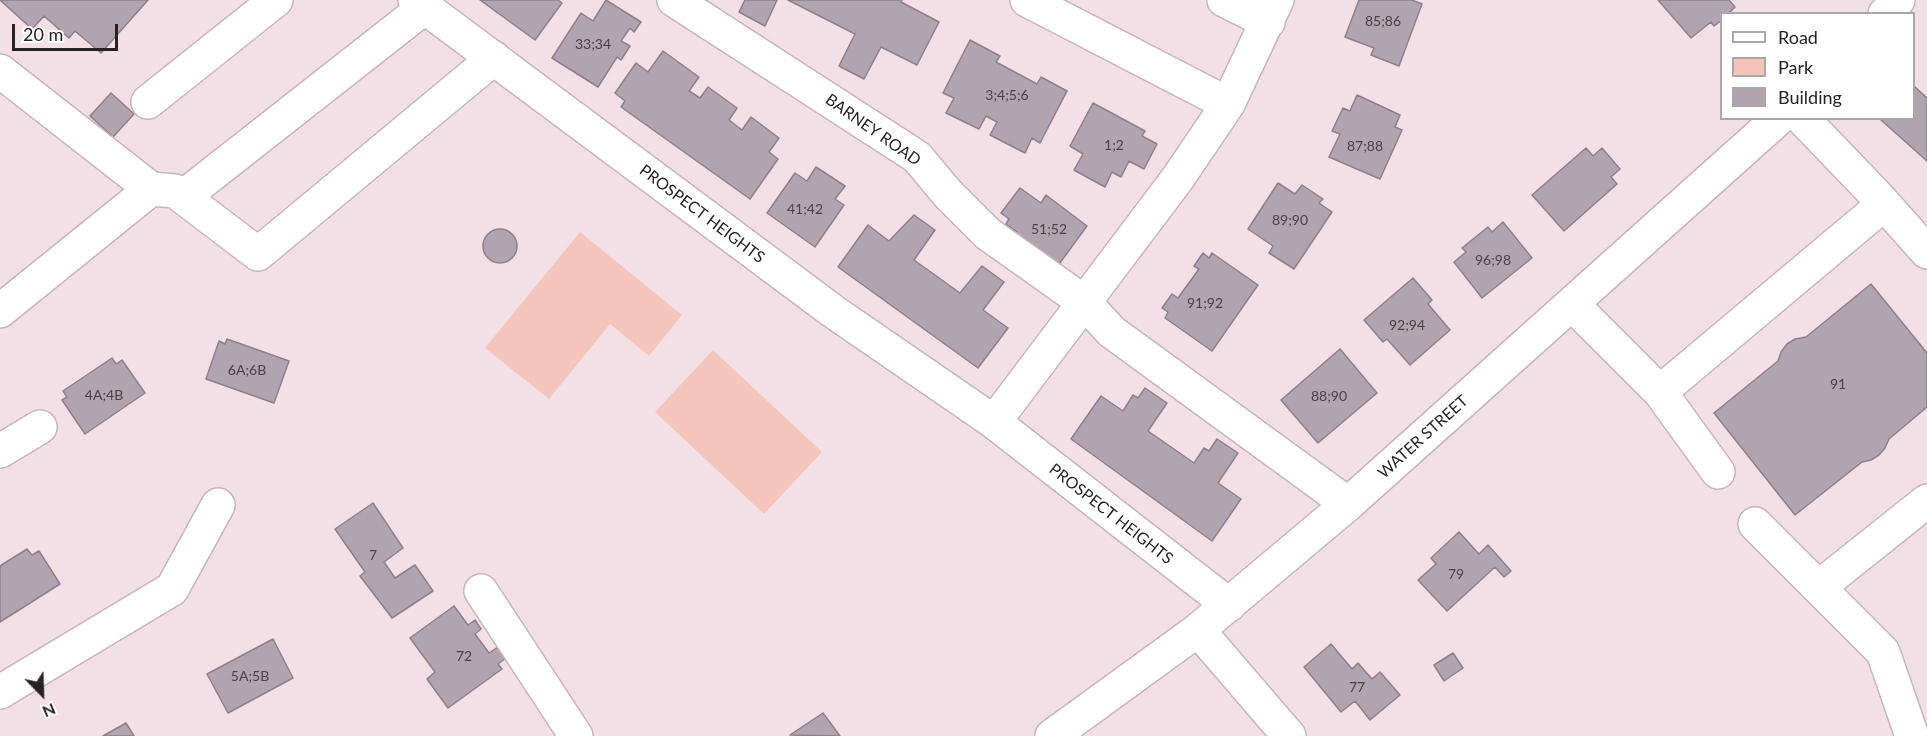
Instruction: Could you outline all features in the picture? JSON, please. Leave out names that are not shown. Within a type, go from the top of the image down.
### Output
[{"type":"street","points":[[148,102],[276,0]]},
{"type":"street","name":"BARNEY ROAD","points":[[674,0],[917,157],[948,194],[988,234],[1084,302],[1112,332],[1348,504]]},
{"type":"street","points":[[1027,0],[1228,104]]},
{"type":"street","points":[[994,423],[1178,178],[1228,104],[1273,11],[1224,0]]},
{"type":"street","points":[[1887,12],[1898,0]]},
{"type":"street","points":[[183,197],[420,4]]},
{"type":"street","name":"PROSPECT HEIGHTS","points":[[420,4],[815,298],[994,423],[1229,605]]},
{"type":"street","points":[[0,71],[151,189],[175,191],[258,254],[494,58]]},
{"type":"street","name":"WATER STREET","points":[[1052,736],[1198,630],[1348,504],[1777,120]]},
{"type":"street","points":[[1804,120],[1927,252]]},
{"type":"street","points":[[0,311],[151,189]]},
{"type":"street","points":[[1660,392],[1884,204]]},
{"type":"street","points":[[1572,304],[1660,392],[1718,472]]},
{"type":"street","points":[[0,452],[40,427]]},
{"type":"street","points":[[1819,587],[1927,501]]},
{"type":"street","points":[[0,692],[172,589],[218,505]]},
{"type":"street","points":[[1755,524],[1883,652],[1912,736]]},
{"type":"street","points":[[481,591],[576,736]]},
{"type":"street","points":[[1198,630],[1289,736]]},
{"type":"green space","points":[[580,232],[682,315],[649,356],[610,324],[549,399],[485,348]]},
{"type":"green space","points":[[713,350],[822,452],[764,514],[655,412]]},
{"type":"building","points":[[0,0],[148,0],[101,53],[75,31],[69,38],[44,16],[32,29]]},
{"type":"building","points":[[480,0],[558,0],[562,3],[535,40]]},
{"type":"building","points":[[606,0],[641,22],[634,32],[630,28],[621,41],[630,46],[621,60],[617,57],[598,87],[552,58],[581,13],[593,21]]},
{"type":"building","points":[[745,0],[777,0],[765,26],[739,12]]},
{"type":"building","points":[[788,0],[902,0],[901,2],[939,22],[917,65],[881,47],[864,79],[839,66],[855,34]]},
{"type":"building","points":[[1359,0],[1412,0],[1422,4],[1399,66],[1371,55],[1374,48],[1345,37]]},
{"type":"building","points":[[1658,0],[1729,0],[1735,7],[1730,12],[1720,12],[1720,22],[1714,26],[1711,22],[1691,38]]},
{"type":"building","points":[[970,40],[1000,56],[996,62],[1037,84],[1041,77],[1067,91],[1040,143],[1032,138],[1025,153],[990,135],[997,122],[986,116],[979,129],[946,113],[954,98],[943,93]]},
{"type":"building","points":[[663,51],[699,77],[689,91],[700,98],[708,87],[737,108],[729,120],[742,130],[751,117],[779,138],[769,152],[778,159],[750,199],[621,107],[625,101],[615,93],[636,63],[648,72]]},
{"type":"building","points":[[1915,87],[1927,98],[1927,161],[1881,120],[1915,120]]},
{"type":"building","points":[[111,93],[134,114],[113,137],[90,116]]},
{"type":"building","points":[[1357,95],[1400,115],[1395,127],[1402,130],[1380,179],[1329,157],[1340,134],[1332,131],[1343,108],[1350,111]]},
{"type":"building","points":[[1093,103],[1145,131],[1142,136],[1157,144],[1144,169],[1129,161],[1121,177],[1112,172],[1105,187],[1074,170],[1083,154],[1070,146]]},
{"type":"building","points":[[1586,148],[1593,156],[1602,148],[1620,169],[1611,177],[1617,184],[1564,231],[1532,195]]},
{"type":"building","points":[[816,167],[845,186],[835,199],[844,205],[815,247],[767,213],[795,173],[807,181]]},
{"type":"building","points":[[1278,183],[1295,194],[1302,185],[1323,199],[1319,203],[1332,212],[1294,269],[1269,253],[1273,246],[1248,229]]},
{"type":"building","points":[[1020,188],[1041,203],[1046,195],[1087,226],[1054,271],[1011,240],[1017,232],[1006,224],[1009,219],[1001,213]]},
{"type":"building","points":[[914,215],[935,230],[914,260],[960,293],[982,266],[1004,282],[983,310],[1008,328],[978,368],[838,267],[868,225],[889,241]]},
{"type":"building","points":[[1503,222],[1532,258],[1482,298],[1454,262],[1466,252],[1462,248],[1488,227],[1492,232]]},
{"type":"building","points":[[500,229],[512,234],[517,246],[512,258],[500,263],[488,258],[483,246],[488,234]]},
{"type":"building","points":[[1203,253],[1209,258],[1212,253],[1258,285],[1212,351],[1165,318],[1168,312],[1162,308],[1172,294],[1178,298],[1199,269],[1194,266]]},
{"type":"building","points":[[1413,278],[1432,300],[1428,304],[1450,330],[1410,365],[1387,339],[1383,342],[1364,320]]},
{"type":"building","points":[[1871,284],[1927,353],[1927,407],[1889,439],[1879,455],[1862,462],[1795,515],[1714,413],[1778,361],[1787,344],[1795,339],[1806,337]]},
{"type":"building","points":[[227,339],[289,361],[274,403],[206,379],[219,341],[225,344]]},
{"type":"building","points":[[1340,349],[1377,393],[1318,443],[1281,400]]},
{"type":"building","points":[[112,358],[116,364],[122,360],[145,393],[85,434],[62,400],[67,397],[63,391]]},
{"type":"building","points":[[1145,388],[1167,403],[1148,431],[1194,463],[1204,448],[1209,451],[1217,439],[1238,453],[1218,483],[1241,499],[1212,541],[1071,439],[1101,396],[1123,411],[1133,395],[1138,398]]},
{"type":"building","points":[[373,503],[403,548],[384,562],[395,578],[415,565],[433,591],[392,618],[360,576],[365,572],[335,529]]},
{"type":"building","points":[[1459,532],[1479,554],[1488,545],[1511,571],[1504,577],[1495,567],[1447,611],[1418,580],[1436,564],[1431,558]]},
{"type":"building","points":[[27,549],[32,555],[39,551],[60,584],[0,622],[0,566]]},
{"type":"building","points":[[454,606],[468,625],[475,620],[481,629],[475,634],[489,653],[498,647],[506,658],[498,664],[502,669],[448,708],[427,679],[435,672],[410,638]]},
{"type":"building","points":[[273,639],[293,678],[228,713],[207,674]]},
{"type":"building","points":[[1331,644],[1352,669],[1358,663],[1372,679],[1380,672],[1400,695],[1370,720],[1355,701],[1341,712],[1304,667]]},
{"type":"building","points":[[1453,653],[1463,668],[1444,681],[1434,665]]},
{"type":"building","points":[[823,713],[840,736],[790,735]]},
{"type":"building","points":[[126,723],[134,736],[103,736]]}]
